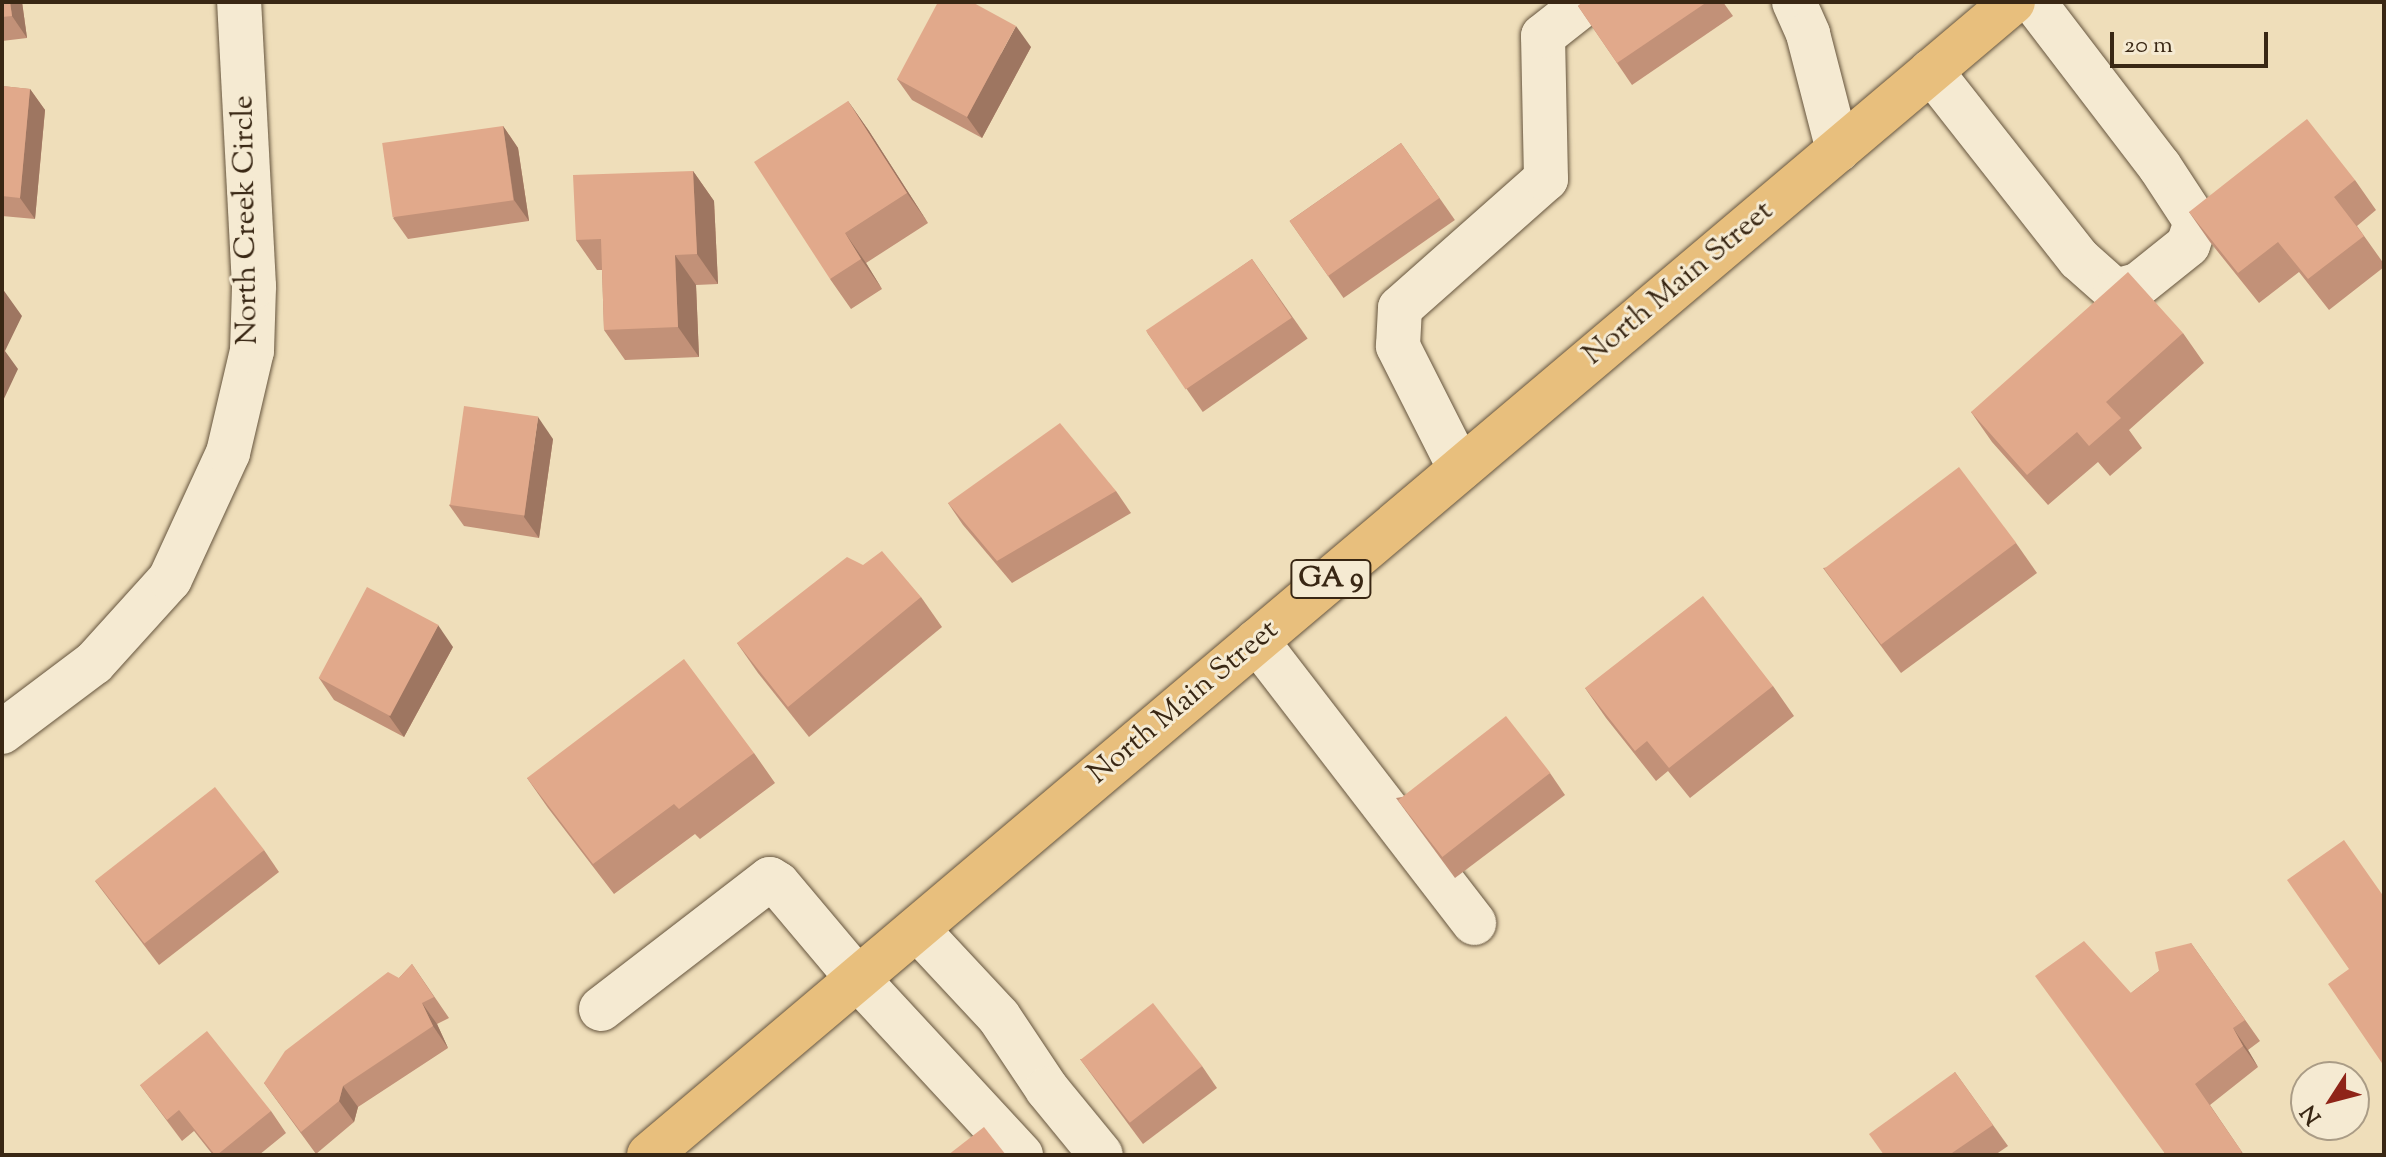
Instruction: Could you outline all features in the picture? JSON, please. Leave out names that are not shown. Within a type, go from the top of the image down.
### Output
[{"type":"main road","name":"North Main Street","points":[[649,1155],[2013,2]]},
{"type":"street","name":"North Creek Circle","points":[[2,732],[94,663],[170,579],[228,453],[252,351],[254,286],[239,2]]},
{"type":"street","points":[[1460,469],[1398,346],[1400,308],[1546,179],[1543,36],[1586,2]]},
{"type":"street","points":[[1794,2],[1808,34],[1838,150]]},
{"type":"street","points":[[1931,71],[2079,259],[2115,291],[2138,285],[2188,245],[2196,222],[2160,167],[2034,2]]},
{"type":"street","points":[[1257,641],[1474,923]]},
{"type":"street","points":[[601,1009],[770,879],[778,884],[858,979],[1021,1155]]},
{"type":"street","points":[[917,929],[999,1017],[1047,1089],[1101,1155]]},
{"type":"building","points":[[2,2],[10,2],[12,16],[2,17]]},
{"type":"building","points":[[938,2],[972,2],[1016,26],[967,117],[897,79]]},
{"type":"building","points":[[1583,2],[1707,2],[1617,63],[1578,6]]},
{"type":"building","points":[[2,86],[30,89],[20,198],[2,196]]},
{"type":"building","points":[[848,101],[907,193],[845,233],[861,259],[830,279],[754,162]]},
{"type":"building","points":[[2307,119],[2355,180],[2334,197],[2364,236],[2308,279],[2278,242],[2238,273],[2189,212]]},
{"type":"building","points":[[503,126],[513,200],[393,217],[382,143]]},
{"type":"building","points":[[1401,143],[1439,198],[1328,276],[1290,221]]},
{"type":"building","points":[[693,171],[697,254],[675,255],[678,327],[604,330],[601,239],[576,240],[573,175]]},
{"type":"building","points":[[1252,259],[1292,318],[1186,389],[1146,331]]},
{"type":"building","points":[[2128,272],[2183,333],[2106,402],[2121,418],[2089,446],[2077,432],[2027,475],[1971,412]]},
{"type":"building","points":[[464,406],[538,416],[524,515],[450,505]]},
{"type":"building","points":[[1060,423],[1116,491],[997,561],[948,503]]},
{"type":"building","points":[[1959,467],[2016,543],[1881,645],[1824,569]]},
{"type":"building","points":[[882,551],[921,597],[788,707],[737,643],[847,557],[863,565]]},
{"type":"building","points":[[367,587],[439,625],[390,716],[319,678]]},
{"type":"building","points":[[1703,596],[1773,686],[1669,768],[1647,741],[1635,751],[1585,688]]},
{"type":"building","points":[[684,659],[754,753],[679,809],[674,804],[593,864],[527,778]]},
{"type":"building","points":[[1506,716],[1550,773],[1442,857],[1398,800]]},
{"type":"building","points":[[215,787],[264,850],[144,944],[95,881]]},
{"type":"building","points":[[2344,840],[2384,897],[2384,1066],[2328,984],[2349,969],[2287,880]]},
{"type":"building","points":[[2084,941],[2131,993],[2159,971],[2155,952],[2191,943],[2245,1020],[2233,1028],[2243,1046],[2195,1084],[2242,1152],[2238,1155],[2166,1155],[2035,976]]},
{"type":"building","points":[[412,964],[434,997],[422,1003],[433,1026],[343,1086],[339,1101],[301,1132],[264,1083],[285,1051],[388,972],[399,978]]},
{"type":"building","points":[[1153,1003],[1202,1066],[1130,1123],[1081,1060]]},
{"type":"building","points":[[207,1031],[271,1111],[217,1155],[179,1110],[167,1120],[140,1085]]},
{"type":"building","points":[[1955,1072],[1993,1125],[1949,1155],[1884,1155],[1869,1134]]},
{"type":"building","points":[[984,1127],[1006,1155],[948,1155]]}]
